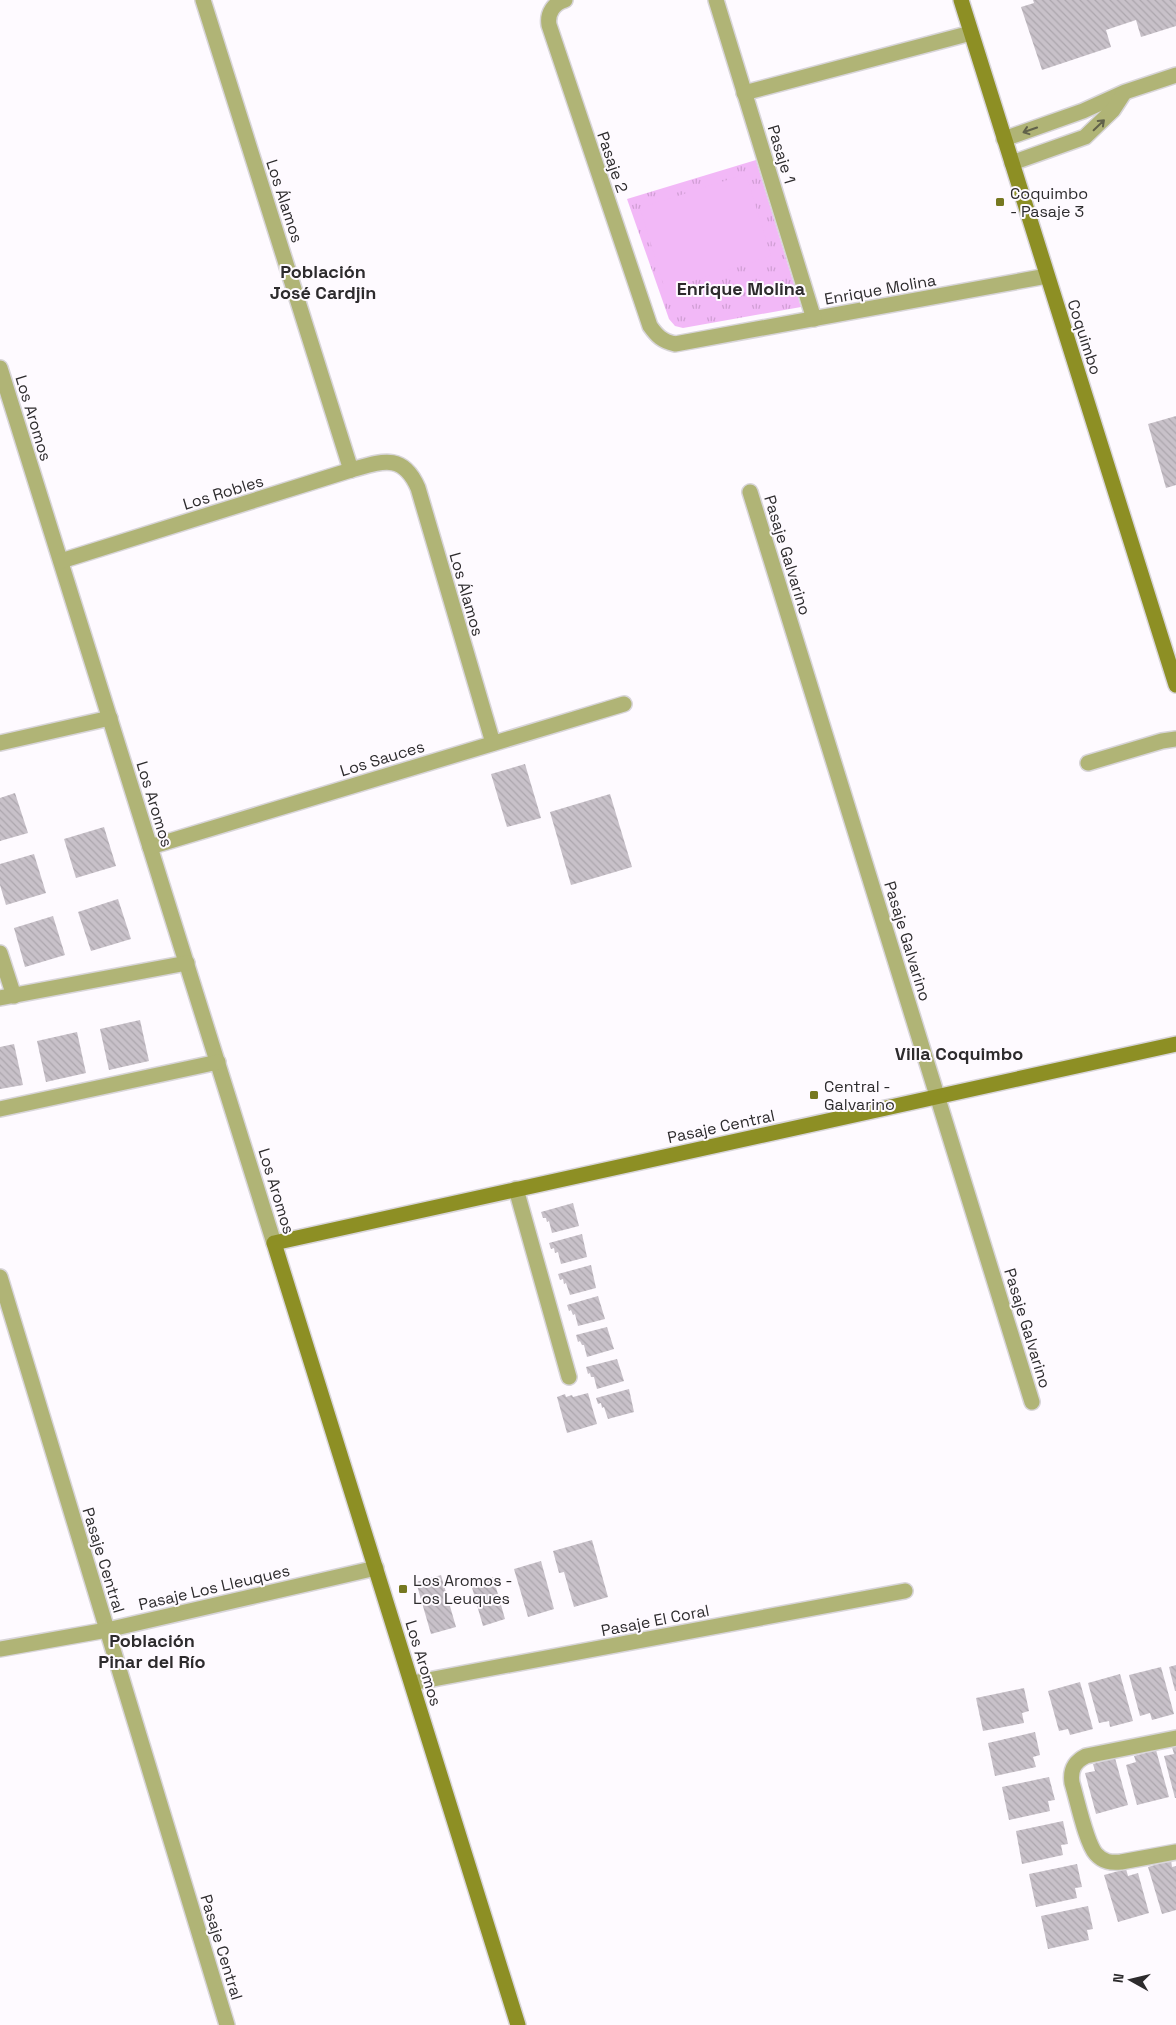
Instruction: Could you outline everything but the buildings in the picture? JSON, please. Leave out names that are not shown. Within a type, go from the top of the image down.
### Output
[{"type":"street","name":"Los Álamos","points":[[203,0],[352,470]]},
{"type":"street","name":"Pasaje 2","points":[[565,0],[556,4],[552,9],[548,19],[549,25],[650,326],[660,338]]},
{"type":"street","name":"Pasaje 1","points":[[716,0],[814,319]]},
{"type":"street","name":"Coquimbo","points":[[961,0],[1176,685]]},
{"type":"street","points":[[744,93],[971,33]]},
{"type":"street","points":[[1004,138],[1083,112],[1125,92],[1176,75]]},
{"type":"street","points":[[1012,163],[1084,137],[1113,110],[1125,92]]},
{"type":"street","name":"Enrique Molina","points":[[660,338],[675,344],[1047,276]]},
{"type":"street","name":"Los Aromos","points":[[0,368],[518,2025]]},
{"type":"street","name":"Los Robles","points":[[61,561],[376,463],[397,463]]},
{"type":"street","name":"Los Álamos","points":[[397,463],[405,467],[412,474],[418,488],[493,743]]},
{"type":"street","name":"Pasaje Galvarino","points":[[750,492],[1032,1402]]},
{"type":"street","name":"Los Sauces","points":[[150,847],[624,704]]},
{"type":"street","points":[[0,743],[110,718]]},
{"type":"street","points":[[1088,763],[1162,741],[1176,739]]},
{"type":"street","points":[[0,953],[7,997],[187,963]]},
{"type":"street","name":"Pasaje Central","points":[[274,1243],[1176,1044]]},
{"type":"street","points":[[0,1109],[218,1062]]},
{"type":"street","points":[[516,1190],[569,1377]]},
{"type":"street","name":"Pasaje Central","points":[[0,1277],[227,2025]]},
{"type":"street","name":"Pasaje Los Lleuques","points":[[0,1649],[107,1630],[376,1568]]},
{"type":"street","name":"Pasaje El Coral","points":[[412,1683],[904,1591]]},
{"type":"street","points":[[1176,1738],[1086,1756],[1074,1765],[1071,1774],[1092,1848],[1103,1860],[1112,1863],[1176,1852]]},
{"type":"green space","points":[[756,160],[801,307],[683,328],[675,326],[669,319],[627,199]]},
{"type":"green space","points":[[746,174],[771,256],[665,290],[640,208]]},
{"type":"place","name":"Coquimbo - Pasaje 3","points":[[1000,202]]},
{"type":"place","name":"Central - Galvarino","points":[[814,1095]]},
{"type":"place","name":"Los Aromos - Los Leuques","points":[[403,1589]]},
{"type":"district","name":"Población José Cardjin","points":[[323,282]]},
{"type":"district","name":"Enrique Molina","points":[[741,289]]},
{"type":"district","name":"Villa Coquimbo","points":[[959,1054]]},
{"type":"district","name":"Población Pinar del Río","points":[[152,1651]]}]
